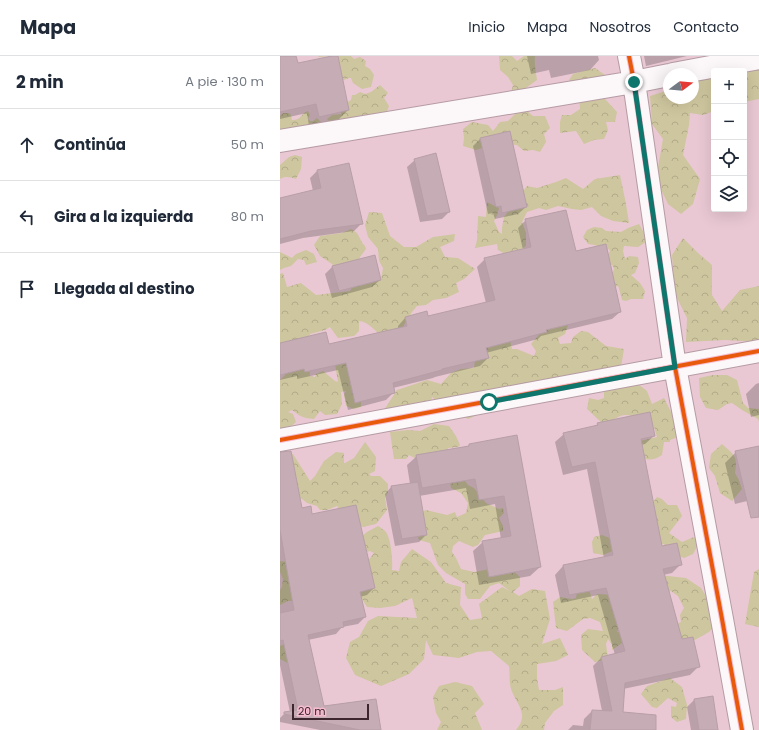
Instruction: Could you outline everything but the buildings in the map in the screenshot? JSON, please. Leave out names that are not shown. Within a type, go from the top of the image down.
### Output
[{"type":"street","points":[[629,56],[675,367],[742,730]]},
{"type":"street","points":[[699,69],[759,58]]},
{"type":"street","points":[[280,141],[663,76]]},
{"type":"street","points":[[280,440],[759,351]]},
{"type":"green space","points":[[331,56],[351,56],[354,59],[360,57],[366,61],[365,66],[370,69],[374,75],[371,87],[362,89],[353,83],[351,78],[344,80],[336,78]]},
{"type":"green space","points":[[499,56],[512,56],[517,61],[524,56],[535,56],[537,80],[523,90],[511,93],[513,85],[508,77],[500,70]]},
{"type":"green space","points":[[595,68],[605,75],[602,89],[597,97],[605,99],[617,112],[615,122],[606,122],[608,130],[604,139],[594,140],[584,144],[576,131],[560,133],[560,122],[562,115],[571,115],[580,109],[579,95],[569,80],[573,74]]},
{"type":"green space","points":[[759,68],[759,99],[747,101],[747,73]]},
{"type":"green space","points":[[711,72],[711,112],[703,115],[690,113],[683,155],[700,179],[693,204],[681,214],[668,204],[656,179],[663,139],[652,124],[650,96],[663,92],[663,104],[699,104],[699,75]]},
{"type":"green space","points":[[380,85],[388,93],[384,98],[389,106],[386,114],[329,122],[327,119],[332,115],[341,114],[341,106],[351,100],[352,95],[360,92],[365,94],[371,92]]},
{"type":"green space","points":[[308,111],[310,115],[308,119],[310,121],[317,118],[324,125],[289,130],[283,129],[280,131],[280,116],[283,113],[289,113],[292,120],[295,120],[300,118]]},
{"type":"green space","points":[[518,111],[527,111],[533,116],[545,116],[550,128],[544,134],[546,142],[540,152],[533,150],[524,151],[517,145],[498,143],[476,150],[463,146],[463,129],[472,122],[488,125],[493,131],[500,122],[508,121]]},
{"type":"green space","points":[[295,155],[302,157],[301,169],[296,179],[284,177],[280,179],[280,165],[289,157]]},
{"type":"green space","points":[[620,175],[629,223],[613,221],[601,216],[592,207],[581,210],[558,206],[546,210],[539,208],[527,212],[522,222],[526,233],[526,246],[520,250],[514,250],[511,255],[507,255],[498,250],[497,244],[475,248],[477,240],[478,216],[486,217],[487,202],[499,208],[494,221],[499,232],[502,234],[504,217],[527,186],[537,188],[566,178],[583,189],[595,179]]},
{"type":"green space","points":[[369,212],[382,213],[390,236],[404,247],[416,247],[433,237],[455,234],[454,241],[440,247],[445,257],[458,258],[475,269],[464,279],[456,283],[459,292],[446,298],[433,300],[426,305],[417,306],[404,325],[403,339],[385,341],[370,326],[359,321],[359,331],[354,336],[338,338],[330,327],[310,334],[305,344],[280,349],[280,274],[283,273],[287,287],[301,283],[316,295],[350,291],[355,281],[363,273],[381,280],[383,268],[379,261],[378,249],[368,237],[365,225]]},
{"type":"green space","points":[[639,224],[644,233],[646,242],[638,247],[624,246],[623,251],[625,259],[629,256],[638,257],[639,263],[635,273],[631,275],[640,283],[645,291],[643,299],[631,299],[626,301],[622,300],[618,285],[612,291],[605,275],[613,272],[614,269],[613,266],[605,260],[610,251],[609,249],[602,249],[595,245],[588,244],[583,237],[587,230],[594,227],[602,228],[606,231],[621,232]]},
{"type":"green space","points":[[351,229],[357,233],[366,249],[360,257],[357,267],[337,271],[332,264],[320,256],[314,245],[320,236],[342,233]]},
{"type":"green space","points":[[683,238],[712,265],[712,295],[722,311],[740,290],[759,286],[759,342],[725,340],[686,342],[687,318],[675,294],[672,255]]},
{"type":"green space","points":[[306,250],[314,254],[317,262],[306,265],[304,260],[298,259],[291,266],[280,270],[280,252],[292,258],[296,254]]},
{"type":"green space","points":[[569,322],[565,334],[558,338],[560,344],[571,343],[573,337],[581,331],[588,332],[606,346],[624,349],[621,367],[504,389],[486,389],[489,402],[482,413],[468,419],[439,403],[432,397],[426,424],[398,428],[384,410],[397,390],[427,380],[441,384],[451,373],[461,369],[474,368],[476,351],[509,336],[512,349],[517,349],[534,356],[536,351],[531,344],[545,324]]},
{"type":"green space","points":[[350,356],[361,396],[361,407],[354,409],[346,406],[344,395],[346,391],[341,392],[342,404],[337,414],[325,415],[320,411],[314,419],[302,417],[292,410],[288,412],[293,414],[296,422],[289,428],[280,430],[280,380],[285,375],[287,366],[309,364],[310,376],[315,377],[316,374],[323,371],[338,382],[335,364]]},
{"type":"green space","points":[[713,375],[727,375],[737,380],[743,403],[748,408],[759,409],[759,422],[758,419],[732,403],[727,404],[718,410],[706,408],[700,397],[699,378]]},
{"type":"green space","points":[[638,384],[647,391],[652,404],[664,398],[672,414],[678,421],[678,437],[670,440],[670,442],[664,442],[662,455],[653,459],[638,457],[632,443],[657,437],[654,427],[646,420],[640,420],[624,415],[616,418],[606,426],[587,409],[589,398],[598,400],[604,398],[604,392],[611,389]]},
{"type":"green space","points":[[434,424],[449,426],[460,445],[458,447],[448,448],[444,459],[425,463],[409,455],[406,459],[394,459],[390,432],[408,430],[420,431]]},
{"type":"green space","points":[[365,442],[376,457],[375,471],[369,474],[371,476],[380,476],[388,484],[388,492],[385,498],[387,510],[376,524],[363,527],[350,523],[337,506],[327,510],[320,510],[317,506],[307,503],[291,494],[280,453],[293,454],[310,481],[315,476],[324,461],[336,452],[344,453],[345,463],[354,458]]},
{"type":"green space","points":[[722,444],[734,456],[736,462],[735,473],[742,489],[732,501],[720,493],[715,476],[709,468],[711,454]]},
{"type":"green space","points":[[461,475],[468,485],[474,488],[486,503],[499,509],[503,508],[504,513],[499,518],[503,526],[503,531],[485,535],[478,545],[473,547],[459,541],[453,546],[452,552],[461,569],[474,572],[499,566],[509,567],[520,577],[520,586],[513,592],[519,596],[532,589],[545,591],[550,619],[542,644],[560,638],[568,655],[556,661],[537,664],[539,690],[555,690],[563,687],[563,705],[554,711],[545,723],[544,730],[516,730],[522,719],[522,714],[511,689],[509,666],[491,651],[477,652],[459,658],[433,655],[426,640],[424,659],[409,674],[381,686],[355,675],[346,658],[350,642],[359,637],[368,621],[378,616],[417,618],[412,598],[395,606],[380,608],[367,607],[354,586],[358,574],[374,553],[370,551],[356,556],[353,543],[367,532],[378,526],[388,535],[392,556],[392,570],[399,571],[401,562],[412,549],[431,562],[446,583],[461,587],[460,605],[470,620],[482,618],[479,604],[502,587],[510,591],[499,583],[490,586],[480,599],[468,599],[465,594],[465,584],[446,573],[438,565],[430,543],[419,540],[413,523],[414,515],[426,510],[447,515],[455,512],[457,517],[466,513],[468,503],[461,493],[451,488],[449,478]]},
{"type":"green space","points":[[657,497],[662,499],[668,505],[677,505],[682,516],[669,533],[682,542],[694,537],[699,543],[693,554],[684,558],[671,553],[664,544],[615,550],[603,555],[593,553],[592,542],[594,537],[602,535],[612,539],[653,536],[659,530],[650,506]]},
{"type":"green space","points":[[280,561],[289,562],[294,601],[288,601],[280,605],[280,590],[283,579],[280,572]]},
{"type":"green space","points":[[759,569],[759,627],[745,624],[754,572]]},
{"type":"green space","points":[[659,575],[686,578],[701,588],[706,596],[708,607],[722,619],[709,632],[684,646],[670,627],[681,622],[680,615],[684,608],[678,596],[671,591],[659,594]]},
{"type":"green space","points":[[578,585],[588,586],[592,599],[597,594],[615,595],[622,621],[617,632],[624,633],[624,647],[622,643],[612,650],[612,645],[608,639],[606,644],[608,659],[595,662],[582,650],[581,635],[588,629],[603,631],[600,622],[590,618],[583,619],[567,631],[556,628],[553,602],[560,597],[572,599],[576,598]]},
{"type":"green space","points":[[286,643],[297,668],[280,659],[280,646]]},
{"type":"green space","points":[[670,678],[682,687],[687,705],[686,719],[677,722],[671,717],[671,706],[676,707],[677,703],[668,698],[657,708],[652,707],[641,694],[647,686]]},
{"type":"green space","points":[[455,682],[472,686],[484,704],[475,713],[482,730],[437,730],[441,722],[436,713],[433,697],[439,686]]},
{"type":"cycle path","points":[[629,56],[675,367],[742,730]]},
{"type":"cycle path","points":[[280,440],[759,351]]},
{"type":"route","points":[[489,402],[675,367],[634,82]]}]
